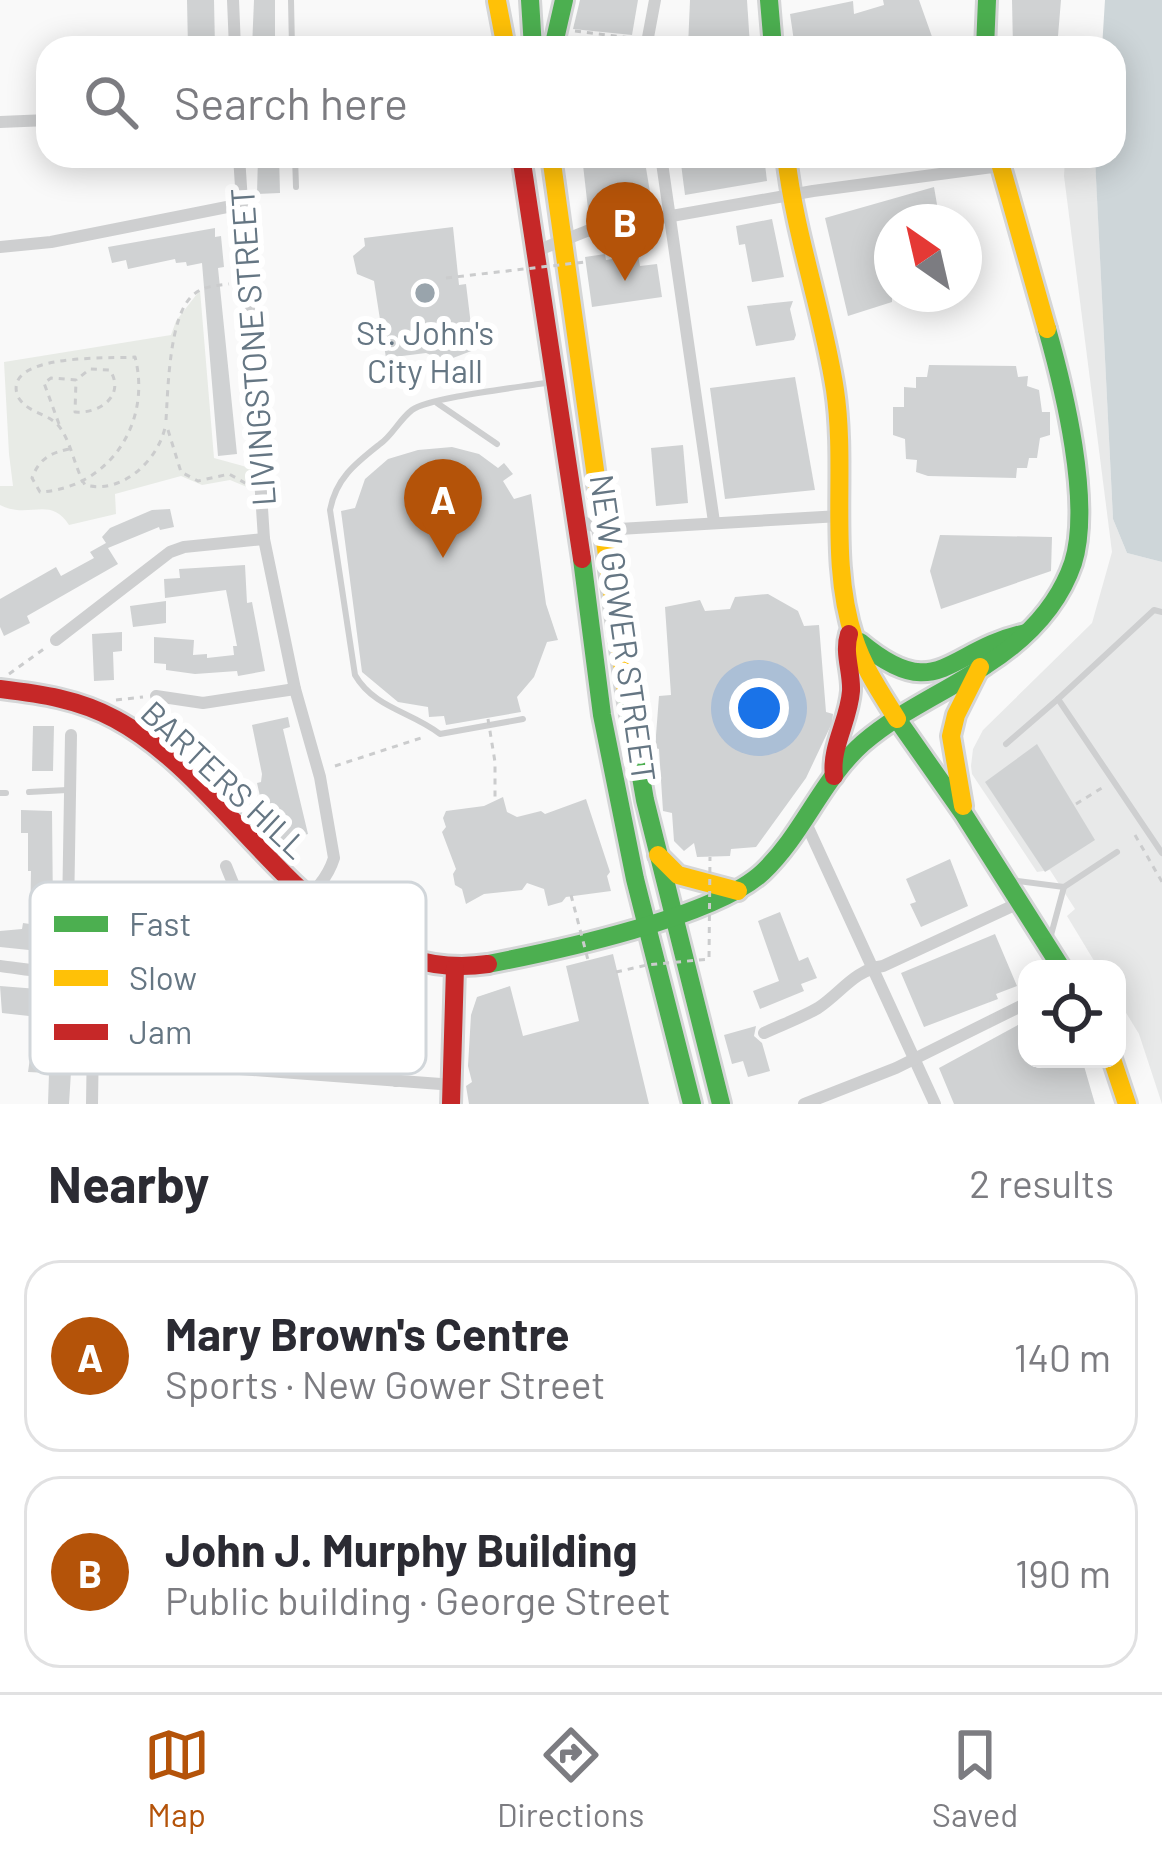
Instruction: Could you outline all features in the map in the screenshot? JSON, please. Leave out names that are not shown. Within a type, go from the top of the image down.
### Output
[{"type":"main road","points":[[496,0],[506,36]]},
{"type":"main road","points":[[556,36],[564,0]]},
{"type":"main road","points":[[769,0],[771,36]]},
{"type":"main road","points":[[986,36],[988,0]]},
{"type":"main road","points":[[515,36],[532,4]]},
{"type":"main road","points":[[532,4],[533,36]]},
{"type":"main road","name":"NEW GOWER STREET","points":[[523,168],[602,715],[646,922],[692,1104]]},
{"type":"main road","name":"NEW GOWER STREET","points":[[553,168],[620,659],[658,856],[721,1104]]},
{"type":"main road","points":[[787,168],[789,196],[834,388],[841,443],[840,516],[853,633],[865,665],[897,719],[1056,960]]},
{"type":"main road","points":[[658,856],[678,875],[738,891],[770,864],[856,749],[1026,634],[1067,578],[1078,539],[1066,397],[1001,168]]},
{"type":"main road","points":[[853,633],[892,668],[926,676],[1000,636],[1026,634]]},
{"type":"main road","points":[[834,777],[832,762],[850,707],[846,642],[853,633]]},
{"type":"main road","points":[[963,813],[951,756],[951,731],[962,695],[980,668]]},
{"type":"main road","name":"BARTERS HILL","points":[[2,683],[91,706],[115,718],[163,752],[293,882]]},
{"type":"main road","name":"BARTERS HILL","points":[[426,959],[455,968],[524,956],[672,915],[738,891]]},
{"type":"main road","points":[[453,1094],[455,968]]},
{"type":"main road","points":[[1115,1068],[1127,1104]]},
{"type":"street","points":[[233,0],[234,36]]},
{"type":"street","points":[[648,36],[655,0]]},
{"type":"street","points":[[0,122],[36,120]]},
{"type":"street","name":"LIVINGSTONE STREET","points":[[240,168],[264,538],[334,843],[331,869],[319,882]]},
{"type":"street","points":[[664,168],[714,523]]},
{"type":"street","points":[[536,251],[587,231],[957,168]]},
{"type":"street","points":[[0,247],[50,242],[242,204]]},
{"type":"street","points":[[577,520],[602,529],[840,516]]},
{"type":"street","points":[[56,640],[170,552],[264,538]]},
{"type":"street","points":[[156,696],[203,703],[295,689]]},
{"type":"street","points":[[68,882],[71,735]]},
{"type":"street","points":[[805,821],[935,1104]]},
{"type":"street","points":[[226,866],[233,882]]},
{"type":"street","points":[[764,1033],[819,1007],[871,967],[883,966],[1019,903]]},
{"type":"street","points":[[0,967],[30,970]]},
{"type":"street","points":[[804,1104],[1018,1007]]},
{"type":"street","points":[[92,1104],[93,1074]]},
{"type":"street","points":[[304,1074],[396,1081],[453,1094]]},
{"type":"street","points":[[393,1074],[396,1081]]},
{"type":"lane","points":[[291,0],[292,36]]},
{"type":"lane","points":[[295,168],[296,187]]},
{"type":"lane","points":[[523,719],[440,734],[376,698],[355,674],[330,510],[332,497],[350,468],[386,441],[410,411],[553,382]]},
{"type":"lane","points":[[437,403],[497,444]]},
{"type":"lane","points":[[1006,744],[1154,610],[1162,612]]},
{"type":"lane","points":[[1058,699],[1162,853]]},
{"type":"lane","points":[[29,792],[70,790]]},
{"type":"lane","points":[[1057,960],[1051,936],[1064,887],[1117,852]]},
{"type":"lane","points":[[1003,878],[1064,887]]},
{"type":"path","points":[[568,29],[619,36]]},
{"type":"path","points":[[446,278],[585,262]]},
{"type":"path","points":[[76,380],[75,412],[110,402],[116,379],[110,370],[90,369],[76,380],[51,378],[44,383],[82,480],[95,488],[111,485],[144,467],[164,435],[169,362],[186,304],[207,287],[229,284]]},
{"type":"path","points":[[59,426],[32,412],[17,395],[14,385],[19,374],[38,363],[136,356],[138,406],[112,459],[82,480],[40,492],[32,478],[44,458],[69,449]]},
{"type":"path","points":[[447,376],[479,371]]},
{"type":"path","points":[[166,422],[181,472],[198,482],[229,475],[248,485]]},
{"type":"path","points":[[2,683],[56,640]]},
{"type":"path","points":[[91,706],[156,696]]},
{"type":"path","points":[[489,722],[495,799]]},
{"type":"path","points":[[335,766],[426,737]]},
{"type":"path","points":[[1076,804],[1105,785]]},
{"type":"path","points":[[1128,824],[1162,882]]},
{"type":"path","points":[[616,972],[647,964],[709,959],[710,857]]},
{"type":"path","points":[[571,896],[588,960]]},
{"type":"shaded area","points":[[1105,0],[1162,0],[1162,562],[1127,553],[1113,519],[1095,168],[1126,168],[1126,36],[1103,36]]},
{"type":"shaded area","points":[[1064,168],[1096,168],[1113,519],[1127,553],[1162,562],[1162,1104],[1139,1034],[1126,1013],[1126,960],[1094,960],[1067,916],[1075,909],[1050,870],[1037,872],[971,766],[983,730],[1092,623],[1112,552]]},
{"type":"shaded area","points":[[200,290],[214,458],[254,469],[259,492],[230,480],[202,485],[181,476],[115,494],[116,514],[69,525],[54,511],[0,505],[0,486],[13,486],[4,362],[171,335]]},
{"type":"building","points":[[187,0],[214,0],[215,36],[188,36]]},
{"type":"building","points":[[254,0],[275,0],[275,36],[252,36]]},
{"type":"building","points":[[580,0],[638,0],[632,35],[573,29]]},
{"type":"building","points":[[690,0],[747,0],[749,36],[688,36]]},
{"type":"building","points":[[883,0],[919,0],[932,36],[793,36],[790,14],[853,1],[854,14],[884,5]]},
{"type":"building","points":[[1012,0],[1061,0],[1058,36],[1013,36]]},
{"type":"building","points":[[258,168],[279,168],[280,193],[257,194]]},
{"type":"building","points":[[583,168],[646,168],[651,198],[588,209]]},
{"type":"building","points":[[682,168],[765,168],[767,181],[685,195]]},
{"type":"building","points":[[934,187],[937,204],[874,204]]},
{"type":"building","points":[[874,204],[874,308],[848,316],[825,218]]},
{"type":"building","points":[[772,219],[784,277],[752,282],[745,244],[739,245],[736,226]]},
{"type":"building","name":"St. John's City Hall","points":[[453,227],[459,285],[466,284],[474,350],[445,361],[426,353],[386,358],[374,281],[357,274],[353,256],[365,246],[364,238]]},
{"type":"building","points":[[215,228],[215,237],[221,236],[224,267],[218,268],[237,454],[218,456],[202,263],[187,266],[175,259],[128,269],[126,260],[112,263],[108,247]]},
{"type":"building","points":[[605,254],[606,260],[638,255],[640,266],[657,264],[662,297],[592,307],[585,257]]},
{"type":"building","points":[[793,301],[794,340],[756,346],[747,306]]},
{"type":"building","points":[[929,365],[1016,366],[1018,377],[1028,376],[1027,386],[1039,390],[1042,412],[1050,412],[1050,435],[1040,438],[1037,458],[1029,458],[1027,468],[1017,468],[1016,478],[916,472],[917,460],[906,459],[905,439],[893,435],[893,407],[904,407],[904,387],[916,388],[916,377],[927,377]]},
{"type":"building","points":[[795,377],[815,490],[725,499],[710,388]]},
{"type":"building","points":[[683,445],[688,503],[656,506],[651,448]]},
{"type":"building","points":[[452,447],[479,454],[498,468],[504,463],[513,474],[503,481],[514,499],[531,494],[546,604],[558,640],[547,642],[534,677],[517,697],[521,712],[446,725],[444,716],[429,717],[428,707],[398,702],[362,672],[341,511],[355,508],[365,479],[388,459]]},
{"type":"building","points":[[170,509],[174,527],[159,527],[108,548],[118,564],[27,616],[30,623],[4,636],[0,599],[56,567],[61,576],[94,558],[90,552],[106,543],[102,537],[110,528],[152,510]]},
{"type":"building","points":[[940,535],[1052,537],[1051,571],[941,609],[930,571]]},
{"type":"building","points":[[245,565],[247,603],[252,602],[265,671],[238,676],[237,671],[195,674],[166,670],[166,664],[154,663],[154,637],[194,640],[193,655],[234,655],[233,646],[237,646],[226,590],[165,598],[164,579],[180,578],[179,569]]},
{"type":"building","points":[[768,594],[798,611],[804,626],[819,625],[826,712],[833,714],[832,723],[806,778],[756,847],[731,849],[730,856],[697,857],[694,843],[684,851],[674,841],[672,813],[663,811],[659,749],[655,748],[659,696],[671,695],[665,607],[700,600],[705,611],[730,609],[735,597]]},
{"type":"building","points":[[166,601],[166,623],[133,627],[130,606]]},
{"type":"building","points":[[122,632],[122,651],[113,652],[114,680],[94,681],[92,634]]},
{"type":"building","points":[[288,717],[290,727],[283,729],[308,834],[280,841],[277,826],[266,823],[252,725]]},
{"type":"building","points":[[33,726],[54,726],[53,771],[32,771]]},
{"type":"building","points":[[1037,744],[1095,840],[1045,872],[985,782]]},
{"type":"building","points":[[503,797],[507,812],[517,817],[545,814],[586,799],[610,872],[611,891],[566,897],[548,906],[544,889],[527,883],[522,890],[484,894],[466,904],[462,889],[455,885],[456,869],[442,832],[446,827],[443,818],[446,811],[484,806]]},
{"type":"building","points":[[21,810],[52,811],[53,882],[31,882],[28,833],[21,833]]},
{"type":"building","points":[[950,859],[968,906],[921,927],[910,904],[916,902],[906,879]]},
{"type":"building","points":[[780,912],[799,961],[808,957],[817,978],[801,984],[804,991],[760,1009],[753,991],[779,981],[758,921]]},
{"type":"building","points":[[23,923],[30,924],[30,950],[0,947],[0,931],[22,929]]},
{"type":"building","points":[[995,934],[1017,986],[996,994],[998,999],[924,1027],[901,973]]},
{"type":"building","points":[[613,954],[649,1104],[469,1104],[471,1015],[477,997],[510,986],[523,1036],[579,1021],[566,966]]},
{"type":"building","points":[[0,986],[30,988],[30,1016],[2,1013]]},
{"type":"building","points":[[1018,1025],[1018,1068],[1085,1068],[1095,1104],[954,1104],[939,1068]]},
{"type":"building","points":[[756,1026],[754,1036],[762,1043],[770,1071],[748,1077],[743,1061],[732,1064],[724,1035]]},
{"type":"building","points":[[49,1074],[71,1074],[69,1104],[48,1104]]},
{"type":"traffic: fast","points":[[530,0],[532,36]]},
{"type":"traffic: fast","points":[[556,36],[564,0]]},
{"type":"traffic: fast","points":[[769,0],[772,36]]},
{"type":"traffic: fast","points":[[986,36],[987,0]]},
{"type":"traffic: fast","points":[[488,964],[633,930],[740,888],[777,857],[863,743],[1000,655],[1038,621],[1059,594],[1073,563],[1079,510],[1068,414],[1047,329]]},
{"type":"traffic: fast","points":[[582,559],[602,715],[635,879],[692,1104]]},
{"type":"traffic: fast","points":[[860,642],[886,661],[926,672],[1026,633]]},
{"type":"traffic: fast","points":[[626,691],[645,800],[721,1104]]},
{"type":"traffic: fast","points":[[897,719],[1056,960]]},
{"type":"traffic: slow","points":[[497,1],[504,36]]},
{"type":"traffic: slow","points":[[553,168],[626,691]]},
{"type":"traffic: slow","points":[[788,168],[835,390],[846,608],[862,659],[897,719]]},
{"type":"traffic: slow","points":[[1001,168],[1047,329]]},
{"type":"traffic: slow","points":[[963,806],[951,736],[980,667]]},
{"type":"traffic: slow","points":[[658,855],[678,875],[738,891]]},
{"type":"traffic: slow","points":[[1115,1068],[1127,1104]]},
{"type":"traffic: jam","points":[[523,168],[582,559]]},
{"type":"traffic: jam","points":[[834,776],[851,691],[849,634]]},
{"type":"traffic: jam","points":[[0,689],[45,695],[115,719],[160,750],[203,789],[293,882]]},
{"type":"traffic: jam","points":[[426,962],[488,964]]},
{"type":"traffic: jam","points":[[451,1104],[455,968]]},
{"type":"place","name":"John J. Murphy Building","points":[[625,281]]},
{"type":"place","name":"St. John's City Hall","points":[[425,293]]},
{"type":"place","name":"Mary Brown's Centre","points":[[443,558]]}]
